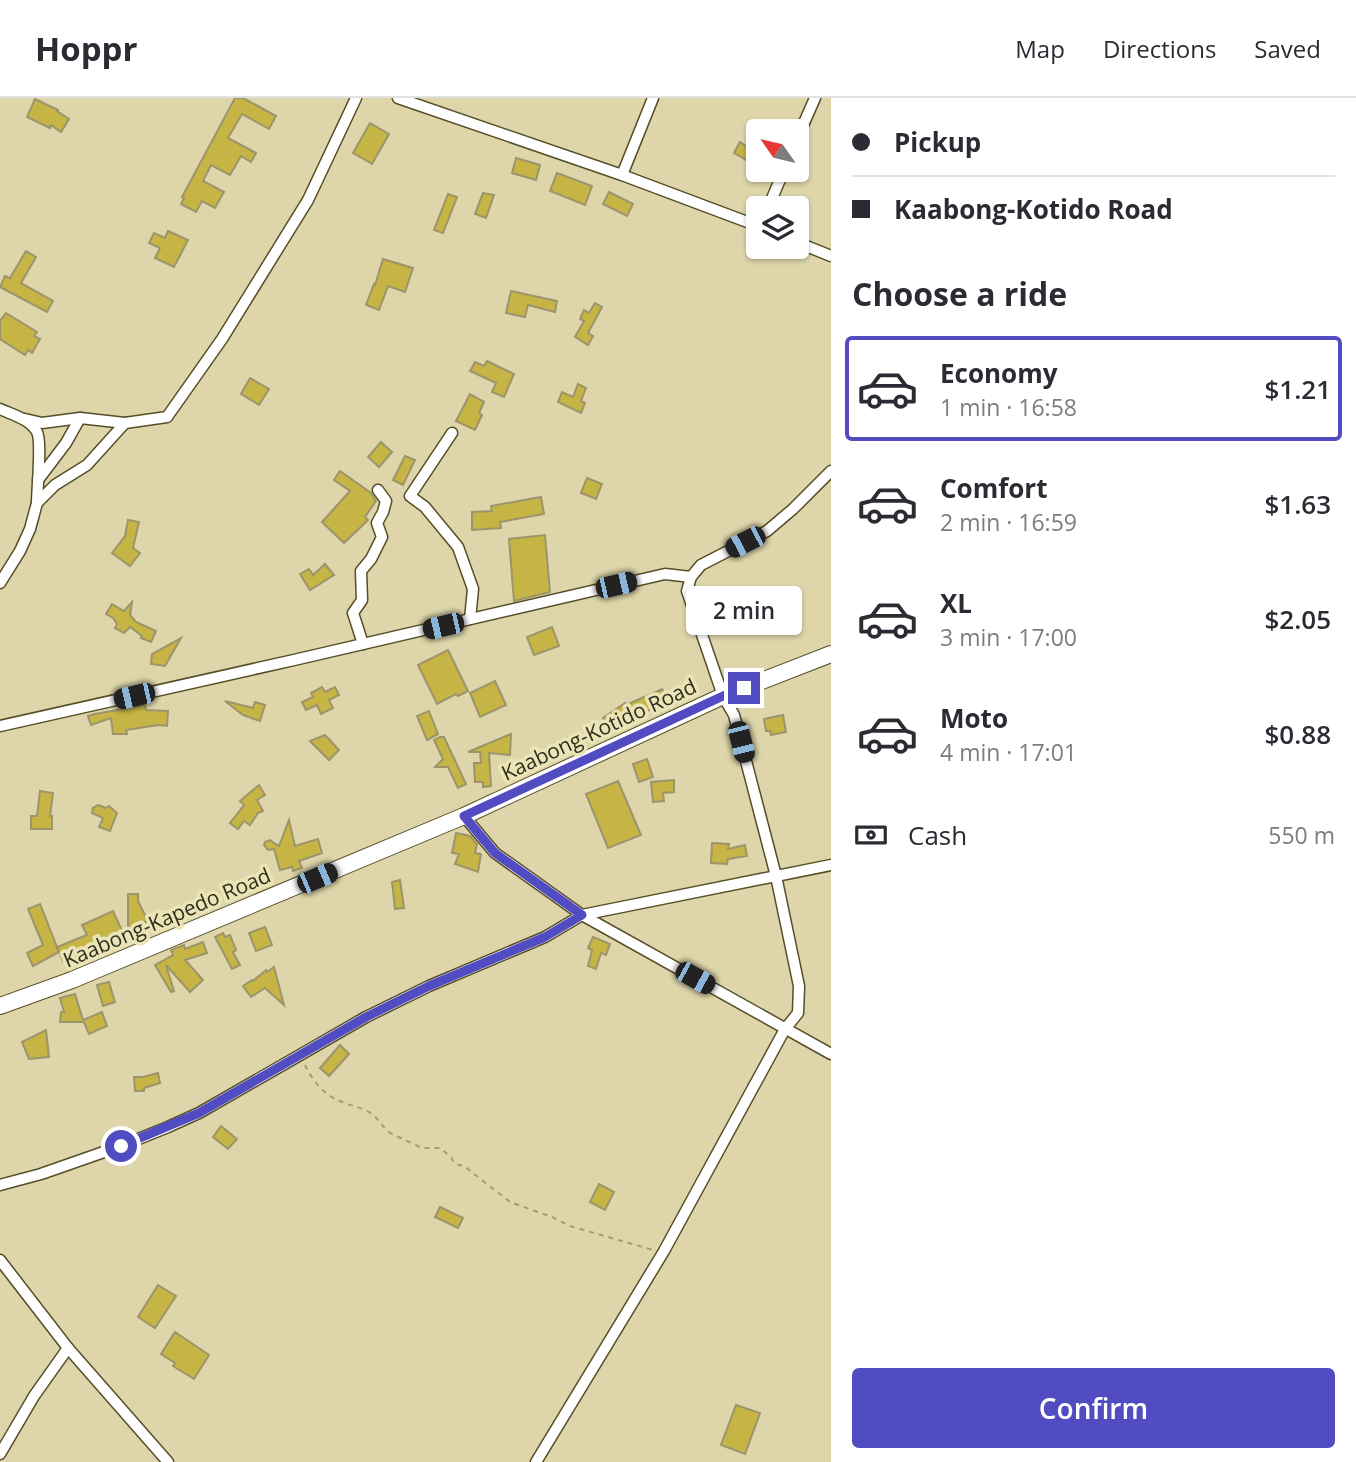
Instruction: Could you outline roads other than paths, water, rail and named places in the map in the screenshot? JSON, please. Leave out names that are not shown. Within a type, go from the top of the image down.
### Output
[{"type":"main road","name":"Kaabong-Kotido Road","points":[[464,816],[723,696],[831,654]]},
{"type":"main road","name":"Kaabong-Kapedo Road","points":[[0,1006],[72,981],[464,816]]},
{"type":"street","points":[[0,410],[42,423],[80,418],[125,424],[167,417],[222,339],[308,200],[356,98]]},
{"type":"street","points":[[398,98],[622,175],[746,222]]},
{"type":"street","points":[[622,175],[653,98]]},
{"type":"street","points":[[806,119],[815,98]]},
{"type":"street","points":[[809,248],[831,257]]},
{"type":"street","points":[[0,583],[20,551],[37,503],[38,434],[22,418]]},
{"type":"street","points":[[38,480],[66,443],[80,418]]},
{"type":"street","points":[[37,503],[55,485],[88,465],[125,424]]},
{"type":"street","points":[[452,433],[410,496],[425,507],[458,547],[473,589],[470,620]]},
{"type":"street","points":[[536,1462],[664,1251],[786,1029],[798,1013],[799,986],[776,876],[734,715],[723,696],[687,591],[691,577],[701,565],[767,531],[831,471]]},
{"type":"street","points":[[363,644],[353,613],[362,600],[361,571],[382,537],[377,523],[386,501],[378,490]]},
{"type":"street","points":[[0,726],[665,574],[691,577]]},
{"type":"street","points":[[464,816],[495,853],[582,915],[831,1054]]},
{"type":"street","points":[[0,1185],[41,1174],[121,1146],[199,1113],[366,1017],[429,986],[545,937],[582,915],[831,865]]},
{"type":"street","points":[[0,1260],[68,1348],[168,1462]]},
{"type":"street","points":[[0,1454],[34,1396],[68,1348]]}]
